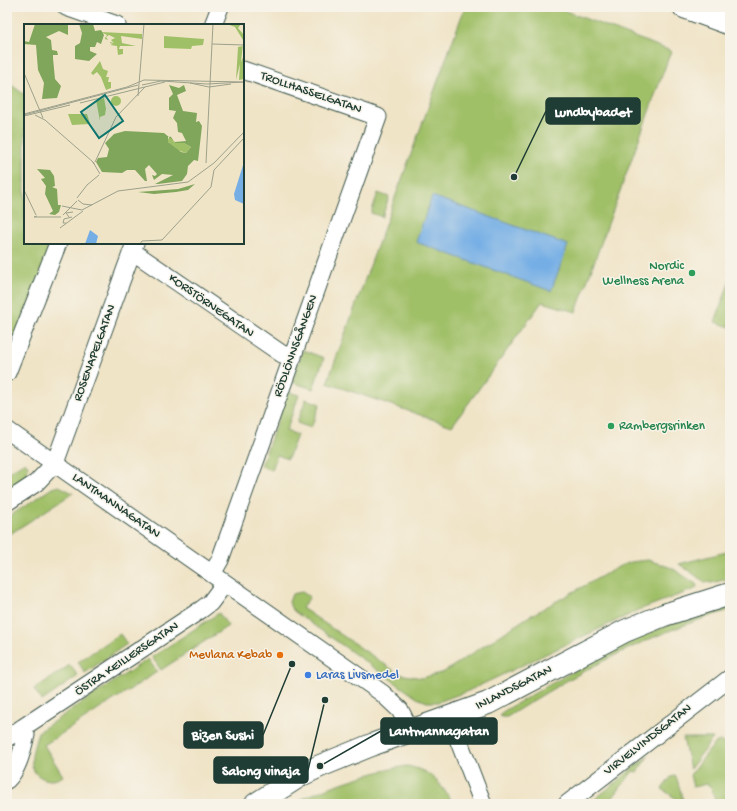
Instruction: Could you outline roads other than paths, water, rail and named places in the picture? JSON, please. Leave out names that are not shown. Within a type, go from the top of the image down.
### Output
[{"type":"street","points":[[66,7],[114,24]]},
{"type":"street","points":[[213,24],[220,7]]},
{"type":"street","points":[[684,7],[730,24]]},
{"type":"street","name":"TROLLHASSELGATAN","points":[[244,70],[378,117]]},
{"type":"street","name":"RÖDLÖNNSGÅNGEN","points":[[214,575],[378,117]]},
{"type":"street","points":[[7,374],[58,244]]},
{"type":"street","name":"KORSTÖRNEGATAN","points":[[133,247],[282,354],[293,357]]},
{"type":"street","name":"ROSENAPELGATAN","points":[[55,463],[133,247]]},
{"type":"street","name":"LANTMANNAGATAN","points":[[7,430],[382,693],[400,710],[410,730]]},
{"type":"street","points":[[7,502],[36,483],[55,463]]},
{"type":"street","name":"ÖSTRA KEILLERSGATAN","points":[[7,738],[202,609],[214,598],[214,575]]},
{"type":"street","name":"INLANDSGATAN","points":[[256,804],[300,775],[320,766],[410,730],[450,718],[488,703],[625,631],[664,615],[730,594]]},
{"type":"street","name":"VIRVELVINDSGATAN","points":[[567,804],[730,678]]},
{"type":"street","points":[[450,718],[483,804]]},
{"type":"street","points":[[7,780],[15,770],[20,758],[26,735],[22,728]]},
{"type":"water","points":[[432,196],[568,245],[551,291],[416,242]]},
{"type":"place","name":"Lundbybadet","points":[[514,177]]},
{"type":"place","name":"Nordic Wellness Arena","points":[[692,273]]},
{"type":"place","name":"Rambergsrinken","points":[[611,426]]},
{"type":"place","name":"Mevlana Kebab","points":[[280,655]]},
{"type":"place","name":"Bizen Sushi","points":[[292,664]]},
{"type":"place","name":"Laras Livsmedel","points":[[308,675]]},
{"type":"place","name":"Salong vinaja","points":[[325,700]]},
{"type":"place","name":"Lantmannagatan","points":[[320,766]]}]
